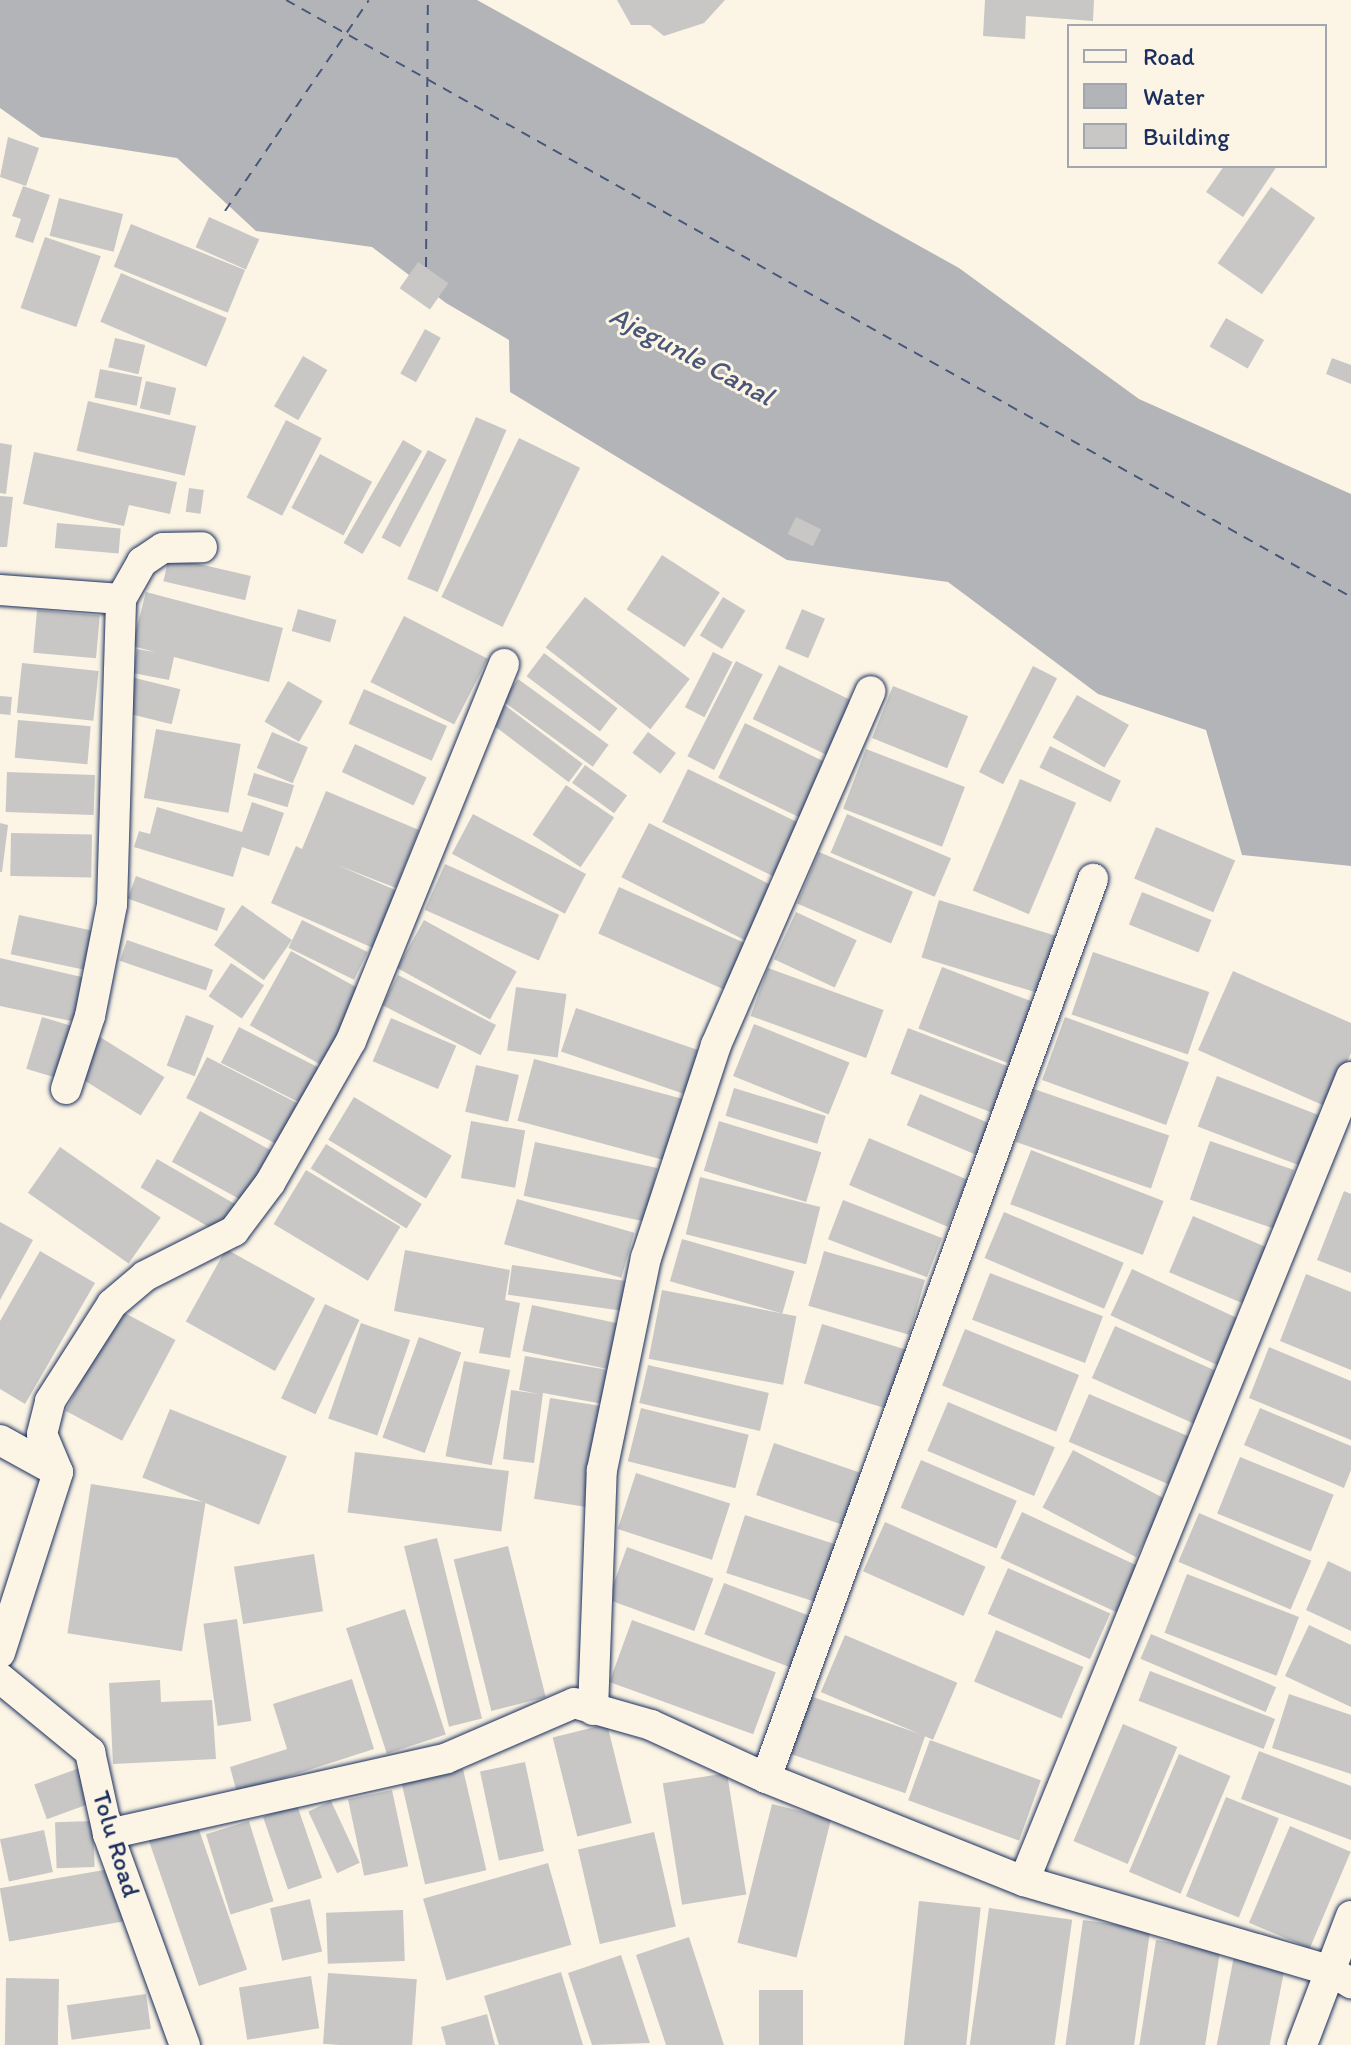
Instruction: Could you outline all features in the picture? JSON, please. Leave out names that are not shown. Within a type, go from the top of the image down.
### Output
[{"type":"street","points":[[66,1089],[90,1016],[112,905],[121,599],[142,562],[163,548],[202,547]]},
{"type":"street","points":[[0,590],[121,599]]},
{"type":"street","points":[[0,1653],[58,1472],[42,1434],[50,1401],[112,1304],[145,1276],[211,1247],[234,1231],[270,1183],[351,1041],[504,664]]},
{"type":"street","points":[[593,1710],[602,1470],[646,1258],[716,1045],[871,691]]},
{"type":"street","points":[[766,1778],[1093,879]]},
{"type":"street","points":[[1024,1881],[1351,1077]]},
{"type":"street","points":[[0,1440],[58,1472]]},
{"type":"street","name":"Tolu Road","points":[[0,1678],[90,1752],[108,1834],[185,2045]]},
{"type":"street","points":[[108,1834],[447,1758],[574,1703],[651,1725],[766,1778],[1024,1881],[1340,1976]]},
{"type":"street","points":[[1302,2045],[1340,1976],[1351,1916]]},
{"type":"water","name":"Ajegunle Canal","points":[[0,0],[477,0],[959,268],[1139,399],[1351,494],[1351,866],[1242,855],[1206,730],[1098,694],[948,582],[787,560],[510,392],[509,340],[446,303],[372,247],[256,231],[177,158],[41,137],[0,108]]},
{"type":"building","points":[[617,0],[725,0],[704,23],[664,36],[650,25],[631,25]]},
{"type":"building","points":[[985,0],[1094,0],[1093,21],[1026,16],[1025,39],[983,36]]},
{"type":"building","points":[[8,137],[39,148],[26,186],[0,177]]},
{"type":"building","points":[[1223,168],[1276,168],[1243,217],[1206,192]]},
{"type":"building","points":[[23,186],[50,195],[33,243],[15,237],[21,219],[12,216]]},
{"type":"building","points":[[1271,187],[1315,218],[1262,294],[1218,263]]},
{"type":"building","points":[[59,198],[123,214],[114,252],[50,236]]},
{"type":"building","points":[[209,217],[259,239],[246,270],[196,247]]},
{"type":"building","points":[[131,224],[245,270],[228,313],[114,267]]},
{"type":"building","points":[[45,237],[101,256],[76,327],[21,308]]},
{"type":"building","points":[[418,262],[448,283],[430,309],[400,288]]},
{"type":"building","points":[[121,273],[227,318],[206,367],[100,322]]},
{"type":"building","points":[[1226,318],[1264,340],[1248,369],[1210,347]]},
{"type":"building","points":[[425,329],[441,338],[416,382],[400,374]]},
{"type":"building","points":[[115,338],[145,345],[138,374],[108,367]]},
{"type":"building","points":[[303,356],[327,370],[298,420],[274,406]]},
{"type":"building","points":[[1332,358],[1351,365],[1351,384],[1326,374]]},
{"type":"building","points":[[100,369],[142,377],[137,406],[94,397]]},
{"type":"building","points":[[146,381],[176,388],[170,415],[140,408]]},
{"type":"building","points":[[88,401],[196,426],[185,476],[77,451]]},
{"type":"building","points":[[476,417],[506,430],[438,592],[407,579]]},
{"type":"building","points":[[286,420],[322,438],[282,516],[247,498]]},
{"type":"building","points":[[519,438],[580,468],[503,627],[441,597]]},
{"type":"building","points":[[403,440],[422,451],[363,554],[344,543]]},
{"type":"building","points":[[0,443],[12,445],[6,494],[0,493]]},
{"type":"building","points":[[428,450],[447,460],[400,547],[382,537]]},
{"type":"building","points":[[34,452],[177,482],[170,514],[129,505],[124,526],[23,504]]},
{"type":"building","points":[[320,454],[372,482],[343,536],[291,508]]},
{"type":"building","points":[[189,488],[204,490],[201,514],[186,512]]},
{"type":"building","points":[[0,496],[13,497],[7,547],[0,547]]},
{"type":"building","points":[[796,517],[821,529],[813,546],[788,534]]},
{"type":"building","points":[[57,523],[121,529],[119,553],[55,548]]},
{"type":"building","points":[[662,555],[720,593],[684,647],[627,610]]},
{"type":"building","points":[[169,557],[251,576],[245,600],[163,581]]},
{"type":"building","points":[[146,592],[283,628],[269,682],[174,657],[169,680],[133,673],[137,649],[155,652],[132,646]]},
{"type":"building","points":[[585,597],[690,679],[650,729],[546,647]]},
{"type":"building","points":[[723,597],[745,610],[722,649],[700,636]]},
{"type":"building","points":[[298,609],[336,620],[330,642],[292,631]]},
{"type":"building","points":[[802,609],[825,619],[808,658],[785,649]]},
{"type":"building","points":[[37,610],[100,615],[96,658],[33,653]]},
{"type":"building","points":[[404,616],[488,659],[454,725],[370,682]]},
{"type":"building","points":[[713,652],[733,662],[704,717],[685,707]]},
{"type":"building","points":[[544,653],[617,708],[600,732],[527,676]]},
{"type":"building","points":[[736,661],[763,675],[714,770],[687,756]]},
{"type":"building","points":[[22,663],[99,671],[93,721],[17,713]]},
{"type":"building","points":[[779,665],[861,705],[834,759],[753,719]]},
{"type":"building","points":[[1033,666],[1057,678],[1003,784],[979,772]]},
{"type":"building","points":[[127,676],[180,689],[172,724],[118,711]]},
{"type":"building","points":[[518,679],[609,745],[593,767],[502,701]]},
{"type":"building","points":[[288,681],[323,701],[299,742],[264,722]]},
{"type":"building","points":[[893,686],[968,716],[947,768],[872,738]]},
{"type":"building","points":[[364,689],[447,726],[432,761],[349,724]]},
{"type":"building","points":[[1077,695],[1129,725],[1104,767],[1052,737]]},
{"type":"building","points":[[0,696],[12,697],[10,715],[0,714]]},
{"type":"building","points":[[502,703],[583,764],[569,782],[488,721]]},
{"type":"building","points":[[18,720],[91,726],[87,764],[15,758]]},
{"type":"building","points":[[745,723],[832,766],[805,820],[718,778]]},
{"type":"building","points":[[156,729],[241,744],[229,813],[144,798]]},
{"type":"building","points":[[272,732],[308,747],[293,783],[257,768]]},
{"type":"building","points":[[648,732],[676,753],[660,774],[632,753]]},
{"type":"building","points":[[355,744],[427,777],[413,805],[342,772]]},
{"type":"building","points":[[1050,746],[1121,781],[1110,802],[1039,768]]},
{"type":"building","points":[[866,749],[965,787],[942,847],[843,809]]},
{"type":"building","points":[[585,765],[627,796],[614,813],[572,783]]},
{"type":"building","points":[[688,769],[803,825],[777,878],[662,822]]},
{"type":"building","points":[[7,772],[95,775],[94,815],[6,812]]},
{"type":"building","points":[[254,773],[294,785],[287,807],[247,795]]},
{"type":"building","points":[[1020,779],[1076,803],[1029,914],[973,890]]},
{"type":"building","points":[[566,785],[614,817],[581,867],[532,835]]},
{"type":"building","points":[[326,791],[419,830],[396,888],[337,865],[407,895],[382,952],[271,903],[296,846],[302,849]]},
{"type":"building","points":[[252,802],[284,813],[269,856],[242,847],[233,877],[134,847],[139,831],[150,834],[157,807],[242,832]]},
{"type":"building","points":[[473,814],[586,874],[565,914],[452,854]]},
{"type":"building","points":[[847,814],[951,858],[935,897],[831,853]]},
{"type":"building","points":[[0,823],[8,825],[2,872],[0,872]]},
{"type":"building","points":[[649,823],[781,890],[753,945],[621,877]]},
{"type":"building","points":[[1156,827],[1235,861],[1213,912],[1134,879]]},
{"type":"building","points":[[11,833],[92,834],[91,877],[10,876]]},
{"type":"building","points":[[819,852],[913,892],[891,943],[797,904]]},
{"type":"building","points":[[445,864],[559,915],[539,961],[425,910]]},
{"type":"building","points":[[136,876],[225,908],[217,931],[128,899]]},
{"type":"building","points":[[619,887],[754,947],[733,994],[598,934]]},
{"type":"building","points":[[1142,892],[1212,920],[1198,953],[1129,924]]},
{"type":"building","points":[[939,900],[1060,937],[1043,995],[921,957]]},
{"type":"building","points":[[242,905],[292,940],[264,980],[214,945]]},
{"type":"building","points":[[796,912],[857,940],[835,987],[774,959]]},
{"type":"building","points":[[19,915],[95,931],[87,970],[11,954]]},
{"type":"building","points":[[302,920],[368,952],[354,980],[288,948]]},
{"type":"building","points":[[424,920],[517,971],[490,1019],[397,968]]},
{"type":"building","points":[[127,940],[213,970],[206,990],[120,961]]},
{"type":"building","points":[[291,951],[365,992],[324,1067],[250,1025]]},
{"type":"building","points":[[1093,952],[1209,992],[1188,1054],[1072,1014]]},
{"type":"building","points":[[0,958],[86,978],[76,1022],[0,1006]]},
{"type":"building","points":[[231,963],[264,985],[242,1019],[209,996]]},
{"type":"building","points":[[942,967],[1033,1002],[1010,1064],[918,1029]]},
{"type":"building","points":[[768,968],[884,1010],[866,1058],[751,1016]]},
{"type":"building","points":[[1233,971],[1351,1023],[1351,1053],[1327,1107],[1198,1050]]},
{"type":"building","points":[[398,975],[496,1025],[481,1055],[383,1005]]},
{"type":"building","points":[[516,987],[567,994],[558,1057],[507,1050]]},
{"type":"building","points":[[576,1008],[710,1054],[695,1098],[561,1051]]},
{"type":"building","points":[[186,1015],[214,1026],[195,1076],[167,1065]]},
{"type":"building","points":[[42,1017],[78,1028],[63,1080],[26,1069]]},
{"type":"building","points":[[1065,1017],[1189,1062],[1166,1125],[1042,1080]]},
{"type":"building","points":[[391,1018],[456,1046],[438,1089],[373,1061]]},
{"type":"building","points":[[754,1024],[849,1063],[829,1115],[733,1076]]},
{"type":"building","points":[[239,1027],[325,1071],[307,1107],[221,1063]]},
{"type":"building","points":[[908,1028],[1016,1070],[999,1115],[890,1074]]},
{"type":"building","points":[[100,1037],[164,1077],[141,1115],[76,1075]]},
{"type":"building","points":[[207,1057],[304,1106],[283,1147],[186,1098]]},
{"type":"building","points":[[534,1059],[690,1101],[674,1163],[517,1121]]},
{"type":"building","points":[[476,1065],[519,1075],[508,1122],[465,1112]]},
{"type":"building","points":[[1217,1076],[1320,1115],[1300,1166],[1198,1126]]},
{"type":"building","points":[[734,1088],[826,1116],[817,1144],[726,1116]]},
{"type":"building","points":[[1034,1089],[1169,1136],[1151,1189],[1016,1142]]},
{"type":"building","points":[[920,1094],[993,1125],[979,1156],[907,1125]]},
{"type":"building","points":[[354,1097],[452,1156],[426,1199],[328,1140]]},
{"type":"building","points":[[200,1111],[279,1155],[251,1205],[172,1162]]},
{"type":"building","points":[[471,1121],[525,1131],[515,1188],[461,1178]]},
{"type":"building","points":[[719,1121],[821,1152],[806,1202],[704,1171]]},
{"type":"building","points":[[869,1138],[967,1180],[948,1227],[849,1185]]},
{"type":"building","points":[[1210,1141],[1294,1170],[1274,1229],[1190,1200]]},
{"type":"building","points":[[535,1142],[657,1168],[646,1222],[524,1196]]},
{"type":"building","points":[[326,1144],[422,1204],[406,1228],[311,1169]]},
{"type":"building","points":[[60,1147],[161,1218],[129,1263],[28,1193]]},
{"type":"building","points":[[1031,1150],[1164,1201],[1143,1255],[1010,1204]]},
{"type":"building","points":[[157,1159],[240,1207],[224,1236],[140,1188]]},
{"type":"building","points":[[306,1170],[400,1227],[368,1281],[274,1224]]},
{"type":"building","points":[[700,1177],[820,1207],[806,1264],[686,1234]]},
{"type":"building","points":[[1344,1191],[1351,1194],[1351,1273],[1317,1260]]},
{"type":"building","points":[[517,1199],[634,1233],[621,1278],[504,1244]]},
{"type":"building","points":[[843,1200],[942,1238],[927,1277],[828,1239]]},
{"type":"building","points":[[1004,1212],[1124,1263],[1104,1309],[984,1258]]},
{"type":"building","points":[[1193,1216],[1269,1248],[1246,1305],[1169,1272]]},
{"type":"building","points":[[0,1222],[33,1240],[0,1300]]},
{"type":"building","points":[[682,1239],[794,1271],[782,1314],[670,1281]]},
{"type":"building","points":[[226,1249],[315,1298],[275,1371],[186,1322]]},
{"type":"building","points":[[405,1250],[510,1270],[505,1300],[520,1303],[510,1358],[479,1353],[484,1328],[394,1311]]},
{"type":"building","points":[[40,1251],[95,1283],[25,1404],[0,1389],[0,1321]]},
{"type":"building","points":[[824,1251],[925,1280],[909,1335],[808,1306]]},
{"type":"building","points":[[512,1265],[637,1283],[633,1312],[508,1295]]},
{"type":"building","points":[[1132,1269],[1246,1322],[1225,1368],[1110,1315]]},
{"type":"building","points":[[990,1273],[1103,1316],[1085,1363],[972,1320]]},
{"type":"building","points":[[1306,1274],[1351,1292],[1351,1370],[1280,1341]]},
{"type":"building","points":[[662,1290],[796,1316],[783,1385],[649,1359]]},
{"type":"building","points":[[325,1304],[359,1320],[315,1414],[281,1398]]},
{"type":"building","points":[[532,1305],[628,1325],[618,1371],[522,1351]]},
{"type":"building","points":[[119,1310],[176,1340],[122,1441],[65,1411]]},
{"type":"building","points":[[361,1323],[410,1340],[377,1435],[328,1418]]},
{"type":"building","points":[[822,1324],[909,1351],[891,1410],[804,1383]]},
{"type":"building","points":[[1115,1326],[1217,1372],[1194,1424],[1092,1378]]},
{"type":"building","points":[[965,1329],[1079,1375],[1056,1432],[942,1386]]},
{"type":"building","points":[[419,1337],[461,1352],[425,1453],[382,1438]]},
{"type":"building","points":[[1269,1347],[1351,1381],[1351,1440],[1249,1398]]},
{"type":"building","points":[[525,1356],[615,1371],[609,1405],[543,1393],[534,1463],[503,1459],[511,1390],[539,1394],[519,1390]]},
{"type":"building","points":[[464,1361],[510,1370],[492,1465],[445,1456]]},
{"type":"building","points":[[648,1365],[769,1393],[760,1431],[639,1403]]},
{"type":"building","points":[[1089,1394],[1188,1436],[1168,1484],[1069,1442]]},
{"type":"building","points":[[550,1398],[607,1407],[591,1508],[534,1499]]},
{"type":"building","points":[[948,1402],[1055,1447],[1034,1496],[927,1451]]},
{"type":"building","points":[[641,1408],[749,1435],[735,1488],[628,1461]]},
{"type":"building","points":[[1260,1408],[1351,1446],[1351,1470],[1344,1488],[1244,1445]]},
{"type":"building","points":[[170,1409],[287,1456],[259,1525],[142,1478]]},
{"type":"building","points":[[774,1443],[870,1476],[853,1528],[756,1495]]},
{"type":"building","points":[[1073,1450],[1167,1500],[1136,1557],[1042,1507]]},
{"type":"building","points":[[355,1452],[509,1471],[501,1531],[348,1513]]},
{"type":"building","points":[[1240,1457],[1334,1495],[1311,1551],[1217,1514]]},
{"type":"building","points":[[921,1460],[1017,1501],[996,1549],[901,1508]]},
{"type":"building","points":[[636,1473],[730,1504],[712,1560],[618,1529]]},
{"type":"building","points":[[91,1484],[206,1502],[182,1651],[67,1633]]},
{"type":"building","points":[[1022,1512],[1138,1566],[1116,1612],[1000,1558]]},
{"type":"building","points":[[1199,1513],[1311,1561],[1291,1609],[1178,1562]]},
{"type":"building","points":[[745,1515],[835,1544],[817,1602],[726,1573]]},
{"type":"building","points":[[885,1522],[985,1567],[964,1616],[863,1571]]},
{"type":"building","points":[[437,1538],[482,1718],[449,1727],[404,1546]]},
{"type":"building","points":[[508,1546],[546,1697],[491,1711],[454,1560]]},
{"type":"building","points":[[627,1547],[713,1578],[694,1631],[608,1600]]},
{"type":"building","points":[[314,1554],[323,1611],[243,1624],[234,1567]]},
{"type":"building","points":[[1328,1561],[1351,1572],[1351,1631],[1306,1610]]},
{"type":"building","points":[[1008,1568],[1110,1614],[1090,1659],[988,1614]]},
{"type":"building","points":[[1187,1574],[1299,1617],[1276,1676],[1164,1633]]},
{"type":"building","points":[[724,1583],[812,1617],[792,1668],[704,1634]]},
{"type":"building","points":[[405,1609],[446,1735],[387,1754],[346,1628]]},
{"type":"building","points":[[237,1619],[251,1721],[218,1726],[203,1624]]},
{"type":"building","points":[[632,1620],[776,1672],[753,1734],[609,1682]]},
{"type":"building","points":[[1309,1625],[1351,1645],[1351,1707],[1285,1676]]},
{"type":"building","points":[[996,1630],[1083,1667],[1062,1719],[974,1682]]},
{"type":"building","points":[[1151,1634],[1276,1687],[1266,1712],[1140,1659]]},
{"type":"building","points":[[845,1635],[957,1683],[933,1740],[821,1692]]},
{"type":"building","points":[[1150,1671],[1275,1719],[1264,1749],[1139,1701]]},
{"type":"building","points":[[352,1679],[374,1749],[237,1793],[230,1767],[287,1749],[273,1704]]},
{"type":"building","points":[[160,1680],[161,1702],[212,1700],[216,1759],[113,1764],[109,1683]]},
{"type":"building","points":[[1289,1694],[1351,1715],[1351,1774],[1272,1748]]},
{"type":"building","points":[[807,1695],[925,1736],[905,1793],[787,1753]]},
{"type":"building","points":[[607,1724],[632,1823],[577,1837],[553,1738]]},
{"type":"building","points":[[1123,1724],[1177,1747],[1128,1864],[1073,1841]]},
{"type":"building","points":[[930,1740],[1041,1780],[1019,1840],[908,1800]]},
{"type":"building","points":[[1259,1751],[1351,1786],[1351,1840],[1241,1799]]},
{"type":"building","points":[[1179,1754],[1231,1776],[1181,1894],[1129,1872]]},
{"type":"building","points":[[525,1762],[544,1851],[499,1861],[480,1772]]},
{"type":"building","points":[[85,1766],[98,1801],[47,1819],[34,1784]]},
{"type":"building","points":[[463,1769],[486,1870],[425,1885],[402,1783]]},
{"type":"building","points":[[727,1773],[746,1894],[682,1905],[663,1783]]},
{"type":"building","points":[[392,1790],[408,1866],[364,1876],[348,1799]]},
{"type":"building","points":[[1226,1797],[1279,1818],[1239,1918],[1186,1896]]},
{"type":"building","points":[[331,1801],[360,1863],[337,1873],[308,1812]]},
{"type":"building","points":[[772,1804],[831,1819],[797,1958],[737,1943]]},
{"type":"building","points":[[297,1805],[322,1878],[288,1890],[263,1817]]},
{"type":"building","points":[[93,1821],[95,1867],[57,1868],[55,1822]]},
{"type":"building","points":[[196,1821],[247,1969],[199,1986],[148,1838]]},
{"type":"building","points":[[249,1821],[274,1901],[231,1914],[206,1834]]},
{"type":"building","points":[[1290,1826],[1351,1852],[1310,1948],[1249,1923]]},
{"type":"building","points":[[44,1830],[53,1872],[9,1881],[0,1839]]},
{"type":"building","points":[[654,1832],[676,1927],[600,1944],[578,1850]]},
{"type":"building","points":[[548,1863],[571,1945],[446,1981],[423,1899]]},
{"type":"building","points":[[115,1868],[124,1921],[9,1941],[0,1888]]},
{"type":"building","points":[[310,1899],[322,1952],[282,1961],[270,1908]]},
{"type":"building","points":[[919,1901],[981,1907],[966,2045],[904,2045]]},
{"type":"building","points":[[989,1908],[1072,1920],[1055,2045],[970,2045]]},
{"type":"building","points":[[403,1910],[405,1961],[328,1964],[326,1913]]},
{"type":"building","points":[[1083,1920],[1150,1929],[1134,2045],[1065,2045]]},
{"type":"building","points":[[689,1937],[724,2045],[666,2045],[636,1955]]},
{"type":"building","points":[[1156,1940],[1220,1950],[1205,2045],[1139,2045]]},
{"type":"building","points":[[1235,1951],[1286,1961],[1270,2045],[1217,2045]]},
{"type":"building","points":[[621,1955],[650,2043],[592,2045],[568,1973]]},
{"type":"building","points":[[561,1972],[583,2045],[499,2045],[484,1996]]},
{"type":"building","points":[[328,1973],[417,1979],[412,2045],[323,2044]]},
{"type":"building","points":[[311,1976],[319,2028],[247,2040],[239,1987]]},
{"type":"building","points":[[6,1978],[59,1979],[58,2045],[5,2045]]},
{"type":"building","points":[[759,1990],[803,1990],[803,2045],[759,2045]]},
{"type":"building","points":[[146,1994],[151,2029],[72,2040],[67,2005]]},
{"type":"building","points":[[487,2014],[495,2045],[446,2045],[441,2027]]},
{"type":"ferry route","points":[[286,0],[1351,597]]},
{"type":"ferry route","points":[[225,211],[369,0]]},
{"type":"ferry route","points":[[426,267],[428,0]]}]
